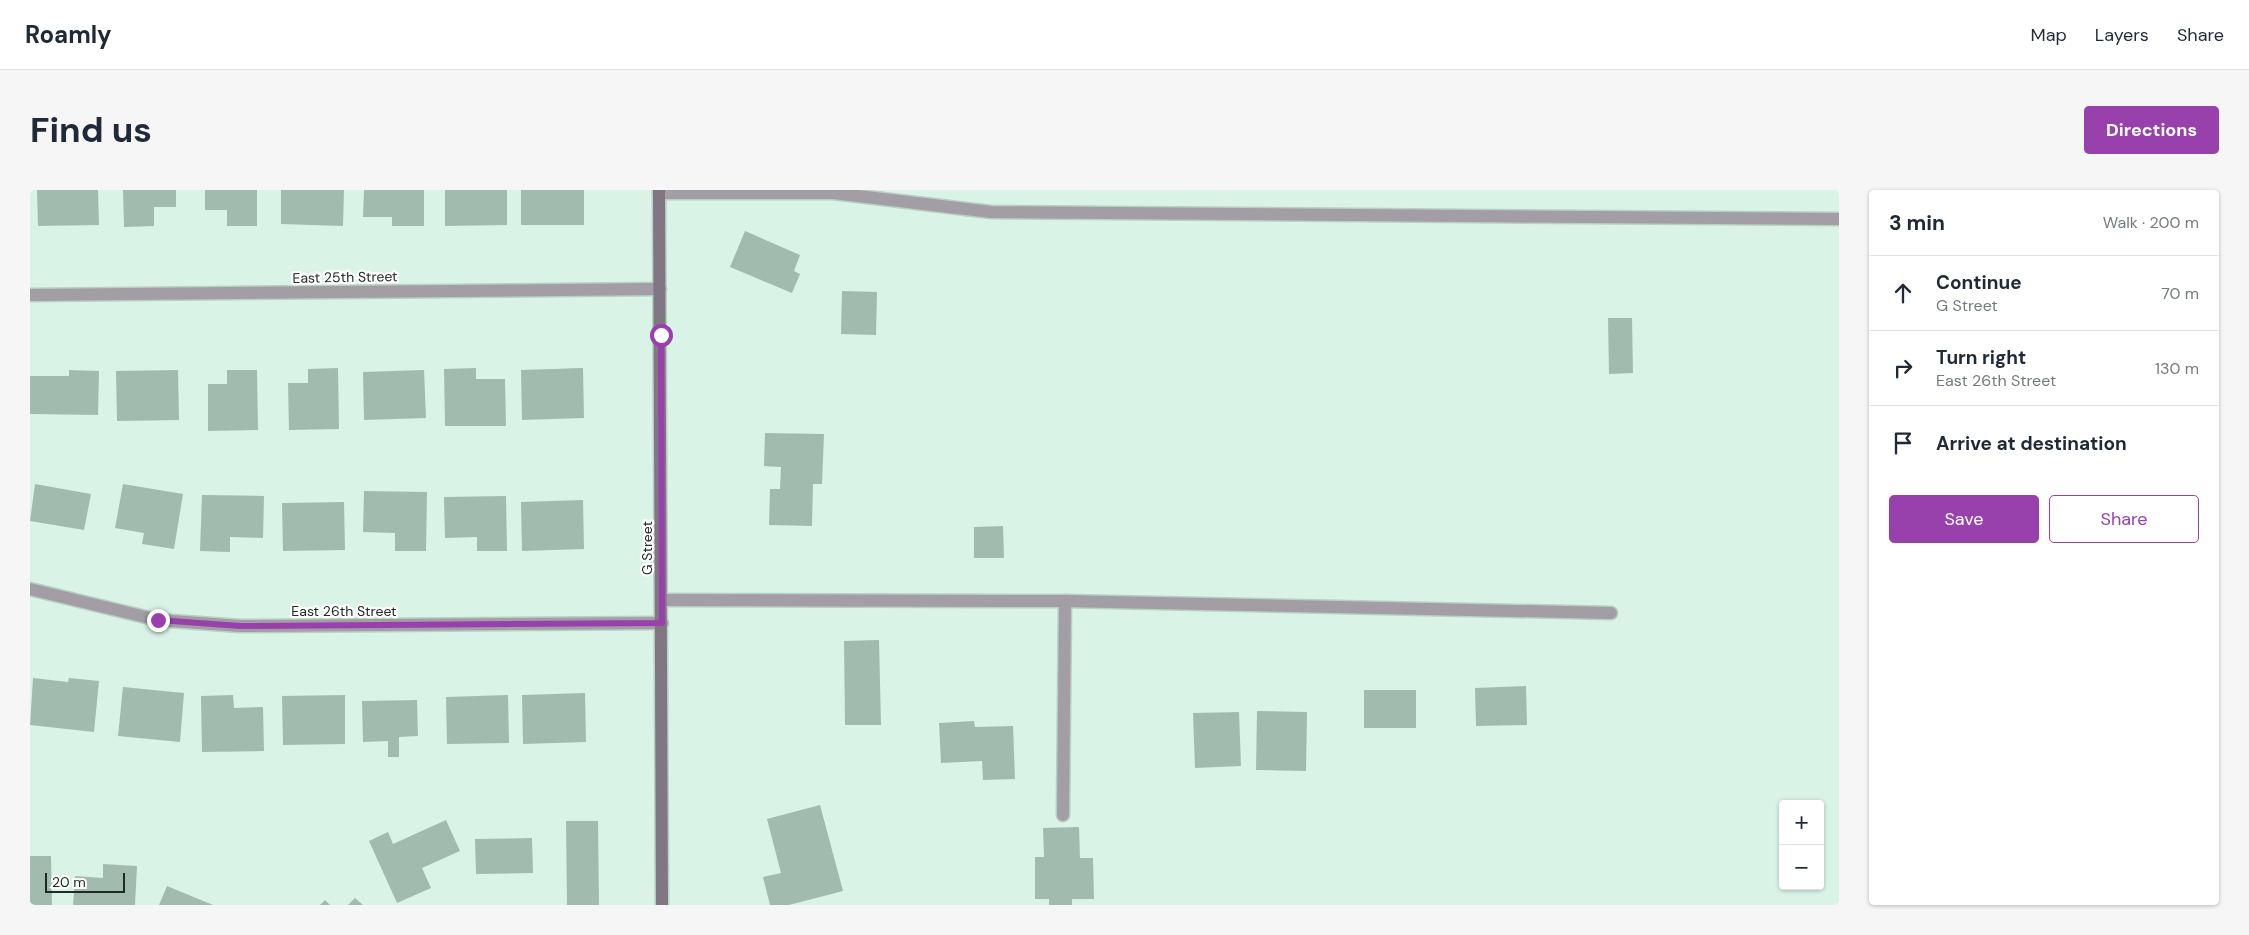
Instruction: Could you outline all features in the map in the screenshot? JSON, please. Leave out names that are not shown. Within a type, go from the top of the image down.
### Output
[{"type":"main road","name":"G Street","points":[[659,191],[662,905]]},
{"type":"street","points":[[659,191],[833,193],[991,212],[1839,220]]},
{"type":"street","name":"East 25th Street","points":[[30,295],[660,289]]},
{"type":"street","name":"East 26th Street","points":[[30,589],[158,620],[240,626],[662,623]]},
{"type":"street","points":[[662,600],[1064,601],[1611,613]]},
{"type":"street","points":[[1063,815],[1064,601]]},
{"type":"building","points":[[37,190],[98,190],[99,225],[38,226]]},
{"type":"building","points":[[123,190],[176,190],[176,207],[154,207],[154,226],[124,227]]},
{"type":"building","points":[[205,190],[257,190],[257,226],[227,226],[227,210],[205,210]]},
{"type":"building","points":[[281,190],[344,190],[343,226],[281,224]]},
{"type":"building","points":[[364,190],[424,190],[424,226],[392,226],[392,217],[363,217]]},
{"type":"building","points":[[445,190],[507,190],[507,225],[445,226]]},
{"type":"building","points":[[521,190],[584,190],[584,225],[521,225]]},
{"type":"building","points":[[745,231],[800,255],[794,271],[800,274],[792,293],[730,267]]},
{"type":"building","points":[[842,291],[877,292],[876,335],[841,334]]},
{"type":"building","points":[[1608,318],[1632,318],[1633,373],[1609,374]]},
{"type":"building","points":[[338,368],[339,429],[289,430],[288,383],[308,383],[308,369]]},
{"type":"building","points":[[476,368],[476,379],[505,379],[506,426],[445,426],[444,369]]},
{"type":"building","points":[[583,368],[584,418],[522,420],[521,370]]},
{"type":"building","points":[[69,370],[99,371],[98,415],[30,414],[30,376],[69,376]]},
{"type":"building","points":[[178,370],[179,420],[117,421],[116,371]]},
{"type":"building","points":[[227,370],[257,370],[258,430],[208,431],[208,384],[227,384]]},
{"type":"building","points":[[424,370],[426,418],[364,420],[363,372]]},
{"type":"building","points":[[765,433],[824,434],[822,484],[813,484],[812,526],[769,525],[770,489],[780,489],[781,467],[764,466]]},
{"type":"building","points":[[35,484],[91,494],[84,530],[30,521]]},
{"type":"building","points":[[123,484],[183,494],[174,549],[142,544],[144,533],[115,528]]},
{"type":"building","points":[[364,491],[427,492],[426,551],[395,551],[395,533],[363,532]]},
{"type":"building","points":[[202,495],[264,496],[263,538],[230,537],[230,552],[200,551]]},
{"type":"building","points":[[506,496],[507,551],[477,551],[477,537],[445,538],[444,497]]},
{"type":"building","points":[[583,500],[584,549],[522,551],[521,502]]},
{"type":"building","points":[[344,502],[345,550],[283,551],[282,503]]},
{"type":"building","points":[[1003,526],[1004,558],[974,558],[974,527]]},
{"type":"building","points":[[879,640],[881,725],[845,725],[844,641]]},
{"type":"building","points":[[33,678],[68,682],[69,678],[99,681],[94,732],[30,725]]},
{"type":"building","points":[[1526,686],[1527,725],[1476,726],[1475,688]]},
{"type":"building","points":[[123,687],[184,693],[180,742],[118,736]]},
{"type":"building","points":[[1364,690],[1416,690],[1416,728],[1364,728]]},
{"type":"building","points":[[585,693],[586,742],[523,744],[522,695]]},
{"type":"building","points":[[233,695],[234,708],[263,707],[264,751],[202,752],[201,696]]},
{"type":"building","points":[[345,695],[345,744],[283,745],[282,696]]},
{"type":"building","points":[[508,695],[509,743],[447,744],[446,697]]},
{"type":"building","points":[[417,700],[418,736],[399,737],[399,757],[388,757],[388,741],[363,742],[362,701]]},
{"type":"building","points":[[1257,711],[1307,712],[1306,771],[1256,770]]},
{"type":"building","points":[[1239,712],[1241,766],[1195,768],[1193,713]]},
{"type":"building","points":[[974,721],[975,727],[1013,726],[1015,779],[983,780],[982,761],[941,763],[939,723]]},
{"type":"building","points":[[820,805],[843,891],[789,905],[770,905],[763,877],[781,873],[767,819]]},
{"type":"building","points":[[446,820],[460,851],[422,868],[431,888],[397,903],[369,841],[388,832],[393,844]]},
{"type":"building","points":[[566,821],[598,821],[599,905],[567,905]]},
{"type":"building","points":[[1079,827],[1080,858],[1093,858],[1094,899],[1072,899],[1072,905],[1049,905],[1049,899],[1035,899],[1035,857],[1044,857],[1043,828]]},
{"type":"building","points":[[532,838],[533,873],[476,874],[475,839]]},
{"type":"building","points":[[30,856],[51,856],[52,905],[30,905]]},
{"type":"building","points":[[103,864],[137,866],[135,905],[73,905],[75,876],[103,878]]},
{"type":"building","points":[[167,886],[213,905],[159,905]]},
{"type":"building","points":[[355,898],[363,905],[348,905]]},
{"type":"building","points":[[325,900],[330,905],[320,905]]},
{"type":"route","points":[[158,620],[240,626],[662,623],[661,335]]}]
